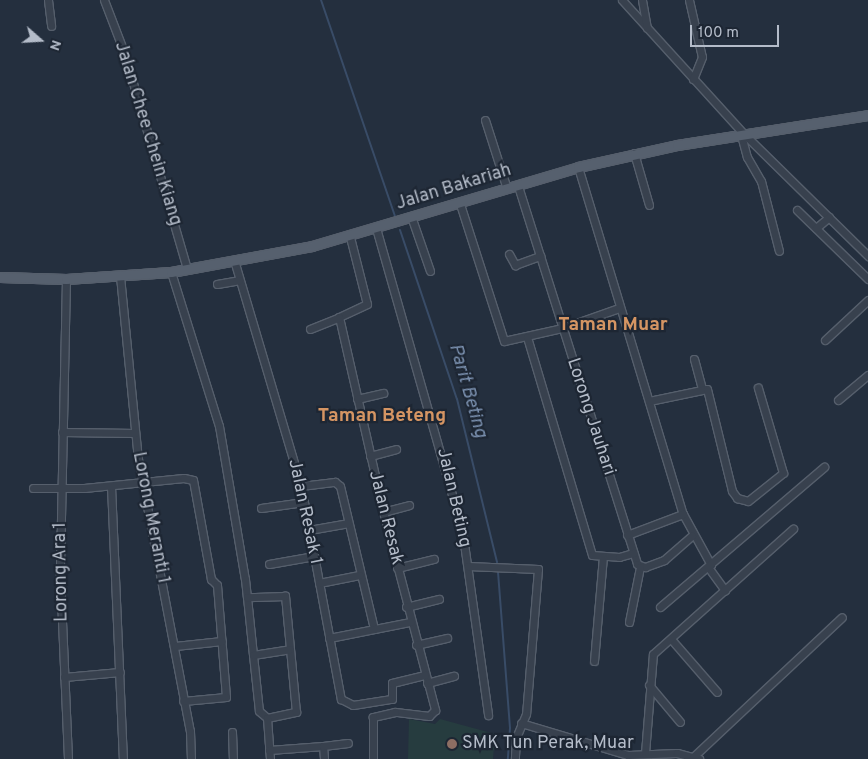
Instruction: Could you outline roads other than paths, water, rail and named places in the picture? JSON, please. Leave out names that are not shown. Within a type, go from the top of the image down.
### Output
[{"type":"main road","name":"Jalan Bakariah","points":[[0,277],[66,279],[171,272],[350,237],[578,167],[634,154],[868,116]]},
{"type":"street","points":[[48,0],[51,26]]},
{"type":"street","name":"Jalan Chee Chein Kiang","points":[[104,0],[124,52],[187,269]]},
{"type":"street","points":[[622,0],[743,135],[868,256]]},
{"type":"street","points":[[642,0],[647,28]]},
{"type":"street","points":[[689,0],[702,57],[693,79]]},
{"type":"street","points":[[485,120],[507,189]]},
{"type":"street","points":[[743,135],[747,157],[761,181],[778,251]]},
{"type":"street","points":[[634,154],[648,205]]},
{"type":"street","points":[[578,167],[619,308],[683,514],[692,536],[725,590]]},
{"type":"street","name":"Lorong Jauhari","points":[[518,186],[627,535],[638,564]]},
{"type":"street","points":[[460,204],[503,339],[508,342],[562,328],[619,308]]},
{"type":"street","points":[[797,210],[868,279]]},
{"type":"street","points":[[816,228],[829,217]]},
{"type":"street","points":[[412,219],[430,271]]},
{"type":"street","name":"Jalan Beting","points":[[376,228],[443,454],[468,566],[488,715]]},
{"type":"street","points":[[310,329],[339,318],[367,304],[350,237]]},
{"type":"street","points":[[509,254],[515,265],[540,256]]},
{"type":"street","name":"Jalan Resak 1","points":[[234,260],[301,486],[341,699],[346,704],[392,699],[392,683],[425,675]]},
{"type":"street","points":[[171,272],[219,426],[247,597],[259,711],[268,718]]},
{"type":"street","name":"Lorong Meranti 1","points":[[120,276],[135,433],[142,481],[190,731],[191,759]]},
{"type":"street","name":"Lorong Ara 1","points":[[66,279],[61,489],[64,677],[68,759]]},
{"type":"street","points":[[217,284],[239,280]]},
{"type":"street","points":[[825,340],[868,300]]},
{"type":"street","name":"Jalan Resak","points":[[339,318],[383,512],[427,683],[432,714],[395,712],[374,717],[373,759]]},
{"type":"street","points":[[527,337],[592,555],[603,558],[633,553]]},
{"type":"street","points":[[694,360],[734,496],[748,501],[783,473],[758,388]]},
{"type":"street","points":[[838,400],[868,376]]},
{"type":"street","points":[[649,401],[704,389]]},
{"type":"street","points":[[357,399],[383,393]]},
{"type":"street","points":[[62,432],[135,433]]},
{"type":"street","points":[[370,456],[396,449]]},
{"type":"street","points":[[660,607],[824,467]]},
{"type":"street","points":[[33,488],[61,489],[111,486],[142,481],[184,478],[196,484],[211,579],[217,586],[226,697],[183,702]]},
{"type":"street","points":[[301,486],[339,483],[359,575],[374,629]]},
{"type":"street","points":[[111,486],[120,672],[122,759]]},
{"type":"street","points":[[262,508],[304,502]]},
{"type":"street","points":[[383,512],[409,505]]},
{"type":"street","points":[[627,535],[683,514]]},
{"type":"street","points":[[309,530],[347,523]]},
{"type":"street","points":[[648,755],[649,685],[653,654],[793,529]]},
{"type":"street","points":[[629,622],[638,564],[664,560],[692,536]]},
{"type":"street","points":[[269,564],[314,556]]},
{"type":"street","points":[[594,661],[603,558]]},
{"type":"street","points":[[397,568],[434,559]]},
{"type":"street","points":[[468,566],[538,569],[526,714],[521,724],[515,759]]},
{"type":"street","points":[[319,583],[359,575]]},
{"type":"street","points":[[247,597],[285,596],[298,709],[268,718]]},
{"type":"street","points":[[406,607],[439,599]]},
{"type":"street","points":[[521,724],[620,754],[696,758],[842,617]]},
{"type":"street","points":[[330,638],[410,622]]},
{"type":"street","points":[[416,645],[447,638]]},
{"type":"street","points":[[671,639],[717,692]]},
{"type":"street","points":[[175,646],[222,641]]},
{"type":"street","points":[[253,655],[290,650]]},
{"type":"street","points":[[64,677],[120,672]]},
{"type":"street","points":[[427,683],[454,676]]},
{"type":"street","points":[[649,685],[680,722]]},
{"type":"street","points":[[268,718],[270,759]]},
{"type":"street","points":[[232,732],[233,759]]},
{"type":"street","points":[[269,750],[348,743]]},
{"type":"street","points":[[323,746],[324,759]]},
{"type":"waterway","name":"Parit Beting","points":[[321,0],[395,216]]},
{"type":"waterway","name":"Parit Beting","points":[[400,230],[457,399],[497,562]]},
{"type":"waterway","name":"Parit Beting","points":[[498,572],[510,728],[508,759]]},
{"type":"place","name":"SMK Tun Perak, Muar","points":[[452,744]]},
{"type":"district","name":"Taman Muar","points":[[613,326]]},
{"type":"district","name":"Taman Beteng","points":[[382,417]]}]
